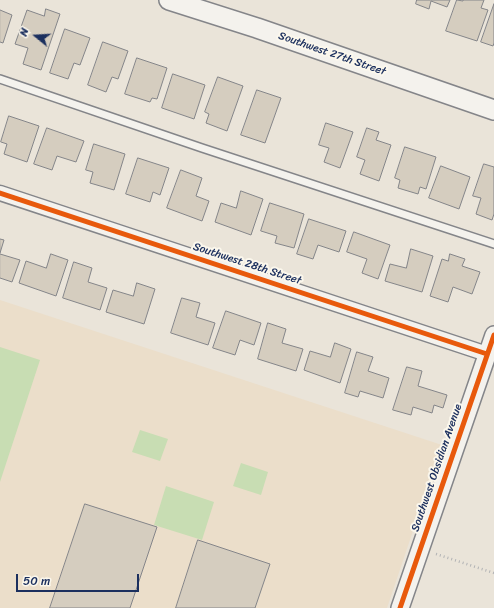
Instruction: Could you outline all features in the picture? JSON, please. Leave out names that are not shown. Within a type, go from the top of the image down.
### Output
[{"type":"main road","name":"Southwest 27th Street","points":[[169,0],[257,28],[494,110]]},
{"type":"street","name":"Southwest 28th Street","points":[[0,192],[487,354]]},
{"type":"street","name":"Southwest Obsidian Avenue","points":[[400,608],[494,335]]},
{"type":"lane","points":[[0,79],[494,244]]},
{"type":"path","points":[[420,549],[494,573]]},
{"type":"shaded area","points":[[0,300],[442,445],[387,608],[0,608]]},
{"type":"green space","points":[[0,347],[40,360],[0,482]]},
{"type":"green space","points":[[140,430],[168,439],[160,461],[132,452]]},
{"type":"green space","points":[[241,463],[268,472],[261,495],[233,486]]},
{"type":"green space","points":[[166,486],[214,502],[202,540],[154,525]]},
{"type":"building","points":[[417,0],[450,0],[447,7],[431,1],[429,9],[416,4]]},
{"type":"building","points":[[457,0],[484,0],[481,8],[488,10],[477,41],[446,31]]},
{"type":"building","points":[[494,4],[494,43],[493,46],[481,42]]},
{"type":"building","points":[[46,9],[60,14],[41,70],[23,64],[28,48],[15,44],[27,10],[44,16]]},
{"type":"building","points":[[0,10],[12,15],[3,43],[0,42]]},
{"type":"building","points":[[65,29],[90,38],[80,65],[74,63],[68,79],[50,73]]},
{"type":"building","points":[[103,42],[128,51],[118,79],[112,77],[106,92],[88,85]]},
{"type":"building","points":[[137,58],[167,68],[157,99],[152,98],[150,102],[125,94]]},
{"type":"building","points":[[173,74],[205,85],[194,119],[162,108]]},
{"type":"building","points":[[218,77],[243,86],[227,131],[206,123],[209,114],[205,112]]},
{"type":"building","points":[[257,90],[281,98],[265,143],[241,135]]},
{"type":"building","points":[[9,116],[39,126],[27,162],[4,154],[7,144],[1,142]]},
{"type":"building","points":[[326,123],[353,132],[340,168],[324,162],[329,148],[319,145]]},
{"type":"building","points":[[47,128],[84,141],[76,162],[57,156],[52,170],[34,164]]},
{"type":"building","points":[[367,128],[379,132],[376,140],[391,145],[379,181],[360,174],[365,160],[357,157]]},
{"type":"building","points":[[94,144],[125,154],[114,190],[90,183],[93,172],[86,170]]},
{"type":"building","points":[[405,147],[436,157],[426,189],[420,187],[418,194],[398,188],[400,180],[395,178]]},
{"type":"building","points":[[138,158],[169,168],[160,195],[153,192],[150,202],[126,194]]},
{"type":"building","points":[[484,164],[494,167],[494,214],[492,220],[476,214],[481,198],[473,196]]},
{"type":"building","points":[[441,166],[470,177],[459,209],[429,198]]},
{"type":"building","points":[[181,170],[202,178],[196,196],[209,201],[202,221],[167,208]]},
{"type":"building","points":[[241,191],[263,199],[251,235],[215,222],[221,203],[236,208]]},
{"type":"building","points":[[270,203],[304,214],[294,248],[275,243],[277,236],[261,231]]},
{"type":"building","points":[[309,219],[346,231],[339,252],[318,245],[313,259],[297,254]]},
{"type":"building","points":[[354,232],[390,245],[378,279],[362,273],[367,259],[347,252]]},
{"type":"building","points":[[0,239],[4,240],[0,253]]},
{"type":"building","points":[[411,249],[433,256],[422,292],[385,281],[390,264],[406,268]]},
{"type":"building","points":[[0,254],[20,260],[12,282],[0,278]]},
{"type":"building","points":[[51,254],[68,260],[56,296],[19,283],[26,261],[46,268]]},
{"type":"building","points":[[450,254],[465,259],[462,266],[480,272],[472,294],[453,287],[448,302],[430,296],[442,259],[448,261]]},
{"type":"building","points":[[74,262],[92,268],[88,282],[107,288],[100,310],[63,298]]},
{"type":"building","points":[[137,283],[155,289],[144,324],[106,312],[113,290],[133,296]]},
{"type":"building","points":[[182,298],[200,303],[196,317],[215,323],[208,345],[171,333]]},
{"type":"building","points":[[226,311],[261,323],[254,345],[240,340],[235,355],[213,348]]},
{"type":"building","points":[[268,323],[286,329],[282,343],[303,349],[296,371],[258,359]]},
{"type":"building","points":[[335,343],[351,349],[340,383],[304,370],[310,351],[330,357]]},
{"type":"building","points":[[357,352],[373,357],[368,371],[389,378],[383,398],[360,391],[358,397],[345,393]]},
{"type":"building","points":[[407,367],[422,371],[418,386],[447,395],[443,408],[434,405],[432,413],[413,407],[411,415],[393,410]]},
{"type":"building","points":[[85,504],[157,527],[130,608],[50,608]]},
{"type":"building","points":[[198,540],[270,564],[255,608],[176,608]]},
{"type":"cycle path","points":[[0,193],[487,354]]},
{"type":"cycle path","points":[[400,608],[494,335]]}]
